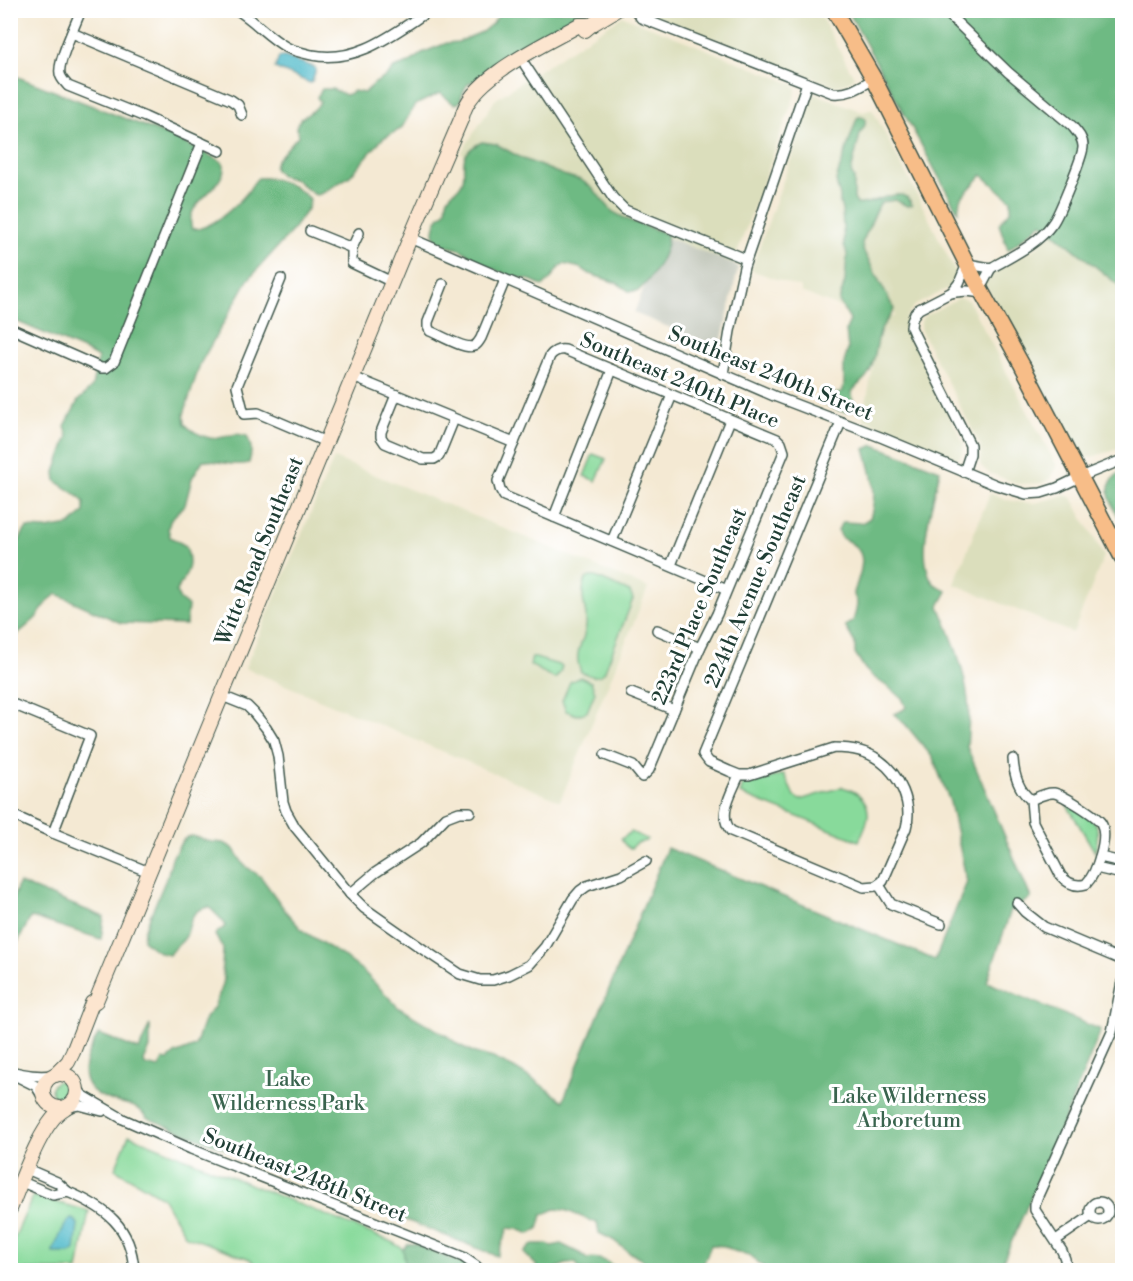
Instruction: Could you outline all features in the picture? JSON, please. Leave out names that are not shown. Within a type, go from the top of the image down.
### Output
[{"type":"main road","points":[[834,10],[874,79],[981,291],[1122,557]]},
{"type":"street","points":[[81,10],[59,72],[68,86],[220,151]]},
{"type":"street","points":[[237,10],[288,48],[332,57],[359,51],[382,41],[428,11]]},
{"type":"street","name":"Witte Road Southeast","points":[[462,117],[469,113],[498,83],[616,10]]},
{"type":"street","points":[[635,10],[641,18],[839,94],[854,91],[874,79]]},
{"type":"street","points":[[944,10],[1008,72],[1072,126],[1078,132],[1083,144],[1081,158],[1053,224],[1032,243],[991,268],[981,291],[950,293],[917,311],[912,320],[911,327],[914,334],[970,445],[970,454],[964,472]]},
{"type":"street","name":"Witte Road Southeast","points":[[55,1075],[68,1062],[92,1003],[96,1001],[464,109],[470,99],[492,77],[518,58],[579,25],[591,25]]},
{"type":"street","points":[[72,33],[231,100],[238,105],[242,115]]},
{"type":"street","points":[[558,37],[554,43],[531,56],[525,65],[618,204],[625,210],[746,259]]},
{"type":"street","points":[[723,374],[746,259],[807,83]]},
{"type":"street","points":[[10,328],[101,368],[106,368],[114,362],[202,143]]},
{"type":"street","points":[[310,231],[352,248]]},
{"type":"street","points":[[359,233],[352,248],[352,263],[392,282]]},
{"type":"street","name":"Southeast 240th Street","points":[[410,238],[723,374],[996,485],[1026,494],[1048,491],[1122,460]]},
{"type":"street","points":[[950,293],[959,283],[968,264],[991,268]]},
{"type":"street","points":[[281,279],[237,386],[244,414],[258,413],[326,442]]},
{"type":"street","points":[[443,284],[428,327],[430,331],[439,335],[464,346],[471,346],[477,344],[481,338],[505,280]]},
{"type":"street","name":"Southeast 240th Place","points":[[514,443],[550,356],[561,349],[777,439],[783,447]]},
{"type":"street","points":[[554,517],[612,370]]},
{"type":"street","points":[[353,377],[514,443],[498,481],[504,496],[727,590]]},
{"type":"street","points":[[396,395],[381,437],[385,443],[423,459],[434,459],[439,456],[454,419]]},
{"type":"street","points":[[612,541],[672,395]]},
{"type":"street","points":[[671,565],[730,420]]},
{"type":"street","name":"224th Avenue Southeast","points":[[739,774],[709,762],[703,754],[841,422]]},
{"type":"street","name":"223rd Place Southeast","points":[[605,755],[633,766],[642,777],[649,770],[783,456],[783,447]]},
{"type":"street","points":[[657,630],[700,648]]},
{"type":"street","points":[[631,693],[674,710]]},
{"type":"street","points":[[222,696],[247,706],[266,728],[274,741],[278,756],[286,811],[295,827],[350,894],[364,908],[460,974],[480,980],[492,980],[529,965],[546,947],[573,899],[580,891],[646,861]]},
{"type":"street","points":[[10,703],[90,736],[53,833]]},
{"type":"street","points":[[834,748],[861,752],[878,760],[890,770],[901,786],[907,803],[908,821],[886,878],[872,888],[864,887],[731,831],[726,824],[725,813],[739,774],[756,773],[834,748]]},
{"type":"street","points":[[1013,759],[1016,778],[1031,800],[1033,822],[1061,876],[1075,885],[1086,884],[1092,877],[1100,857],[1102,824],[1095,815],[1059,794],[1047,794],[1031,800]]},
{"type":"street","points":[[350,894],[375,873],[421,843],[447,817],[459,812],[470,812]]},
{"type":"street","points":[[10,814],[149,872]]},
{"type":"street","points":[[1100,857],[1122,862]]},
{"type":"street","points":[[1096,868],[1122,874]]},
{"type":"street","points":[[879,885],[891,904],[941,924]]},
{"type":"street","points":[[1017,903],[1024,912],[1044,927],[1122,960]]},
{"type":"street","points":[[1066,1270],[1065,1259],[1056,1240],[1035,1210],[1035,1205],[1112,1032],[1122,982]]},
{"type":"street","name":"Witte Road Southeast","points":[[75,1083],[75,1065],[99,1007],[96,1001]]},
{"type":"street","points":[[1112,1032],[1122,1037]]},
{"type":"street","points":[[10,1072],[33,1077],[66,1075],[75,1083],[77,1095],[75,1100],[52,1119],[37,1144]]},
{"type":"street","points":[[10,1072],[36,1086],[51,1106],[66,1108]]},
{"type":"street","points":[[10,1209],[37,1144],[44,1116],[45,1083],[55,1075]]},
{"type":"street","name":"Southeast 248th Street","points":[[75,1083],[82,1095],[115,1115],[191,1149],[463,1257],[480,1270]]},
{"type":"street","name":"Southeast 248th Street","points":[[66,1108],[74,1105],[85,1106],[115,1115]]},
{"type":"street","points":[[24,1176],[53,1195],[68,1192]]},
{"type":"street","points":[[24,1176],[57,1182],[68,1192],[95,1205],[112,1217],[127,1238],[134,1270]]},
{"type":"street","points":[[1056,1240],[1091,1216]]},
{"type":"shaded area","points":[[647,11],[818,11],[854,77],[836,87],[649,14]]},
{"type":"shaded area","points":[[623,16],[793,84],[796,88],[733,264],[461,153],[495,100]]},
{"type":"shaded area","points":[[816,94],[863,112],[872,109],[958,277],[948,288],[914,306],[907,316],[906,329],[964,444],[959,458],[863,419],[882,320],[895,316],[859,246],[855,210],[849,282],[839,307],[801,292],[801,288],[751,270]]},
{"type":"shaded area","points":[[1052,231],[1122,288],[1122,448],[1084,459],[1075,447],[985,284],[985,278],[1036,248]]},
{"type":"shaded area","points":[[664,236],[736,265],[738,268],[720,348],[634,313]]},
{"type":"shaded area","points":[[959,298],[968,300],[1057,466],[1050,479],[1042,483],[1019,484],[989,473],[980,465],[980,445],[920,329],[923,317]]},
{"type":"shaded area","points":[[334,458],[648,588],[560,801],[245,668]]},
{"type":"shaded area","points":[[990,493],[1017,502],[1035,503],[1066,495],[1072,498],[1104,556],[1073,633],[954,584]]},
{"type":"green space","points":[[1101,10],[1122,20],[1122,288],[1042,223],[1008,250],[999,224],[1011,210],[1011,200],[982,175],[960,199],[958,212],[848,11]]},
{"type":"green space","points":[[502,11],[588,11],[518,50],[471,82],[459,103],[454,104],[440,93],[415,105],[401,129],[383,138],[350,176],[321,194],[312,193],[296,180],[282,176],[275,170],[276,161],[298,136],[296,127],[298,122],[320,102],[317,97],[322,89],[332,89],[346,95],[354,91],[364,93],[394,68],[409,63],[422,53],[482,32]]},
{"type":"green space","points":[[10,74],[170,136],[221,161],[224,165],[223,174],[192,213],[190,221],[192,229],[207,226],[230,211],[258,178],[286,183],[310,199],[308,208],[291,232],[248,280],[200,364],[184,414],[185,424],[205,437],[219,438],[235,434],[247,436],[251,449],[249,463],[232,464],[203,460],[192,478],[185,505],[171,519],[168,528],[170,537],[186,546],[189,560],[188,570],[176,592],[180,600],[188,606],[186,625],[121,623],[57,594],[49,600],[36,618],[11,640],[11,551],[27,528],[46,529],[70,525],[84,512],[84,502],[56,481],[55,472],[68,436],[65,426],[78,401],[92,387],[98,358],[11,319]]},
{"type":"green space","points":[[859,117],[864,117],[865,125],[860,134],[851,172],[854,178],[854,199],[857,204],[902,195],[908,198],[912,205],[907,206],[895,200],[882,202],[862,243],[863,250],[894,309],[881,329],[870,371],[852,392],[853,405],[851,411],[847,412],[826,405],[819,401],[818,396],[824,392],[835,394],[843,391],[844,363],[848,349],[846,330],[850,320],[839,302],[845,281],[847,254],[836,180]]},
{"type":"green space","points":[[482,142],[496,144],[521,158],[581,180],[592,188],[613,212],[667,234],[666,249],[654,273],[638,291],[629,291],[617,283],[590,274],[581,268],[564,264],[542,286],[533,281],[499,272],[461,250],[437,241],[434,234],[436,225],[446,210],[451,193],[462,182],[464,159],[472,148]]},
{"type":"green space","points":[[874,445],[940,470],[927,526],[925,556],[927,570],[933,583],[947,591],[939,606],[964,676],[969,712],[967,747],[1031,898],[1011,910],[987,982],[1101,1030],[999,1270],[768,1270],[749,1255],[725,1246],[711,1245],[701,1270],[655,1270],[639,1257],[599,1233],[597,1223],[565,1210],[555,1209],[542,1215],[538,1229],[530,1234],[508,1228],[497,1256],[147,1118],[137,1109],[105,1098],[88,1085],[84,1069],[89,1051],[99,1034],[139,1050],[150,1024],[150,1048],[144,1061],[145,1065],[159,1068],[163,1059],[168,1060],[175,1054],[195,1046],[205,1018],[214,1007],[224,979],[223,948],[215,935],[225,926],[209,907],[195,914],[186,936],[169,955],[158,952],[143,940],[144,931],[168,874],[172,858],[182,841],[192,836],[224,843],[233,848],[244,865],[261,877],[303,931],[363,971],[399,1008],[459,1045],[514,1068],[563,1101],[667,848],[935,960],[967,882],[950,802],[933,758],[894,714],[906,707],[902,698],[865,669],[855,653],[855,643],[845,626],[853,621],[856,612],[857,602],[854,592],[862,560],[859,550],[842,538],[838,530],[842,522],[862,523],[870,518],[874,492],[865,449]]},
{"type":"green space","points":[[593,454],[606,459],[596,481],[584,476]]},
{"type":"green space","points":[[1122,471],[1122,523],[1111,502],[1109,489],[1110,483]]},
{"type":"green space","points":[[596,577],[630,592],[633,599],[604,673],[596,676],[581,672],[578,658],[586,626],[583,592],[586,579]]},
{"type":"green space","points":[[532,657],[562,666],[560,673],[555,679],[530,665]]},
{"type":"green space","points":[[580,677],[591,682],[595,692],[587,712],[577,715],[566,711],[562,701],[570,682]]},
{"type":"green space","points":[[784,774],[794,796],[800,800],[842,787],[860,796],[866,803],[868,816],[859,841],[740,794],[743,784]]},
{"type":"green space","points":[[1066,803],[1094,821],[1098,832],[1095,852]]},
{"type":"green space","points":[[631,832],[647,839],[646,841],[637,843],[630,849],[621,839]]},
{"type":"green space","points":[[19,883],[104,917],[101,939],[31,917],[14,949],[11,948],[11,903]]},
{"type":"green space","points":[[60,1081],[66,1084],[69,1090],[66,1096],[60,1099],[54,1096],[51,1090],[54,1084]]},
{"type":"green space","points":[[129,1135],[392,1242],[403,1249],[407,1270],[262,1270],[250,1259],[186,1236],[162,1197],[115,1169]]},
{"type":"green space","points":[[33,1196],[89,1211],[78,1270],[11,1270],[11,1246]]},
{"type":"green space","points":[[408,1244],[414,1244],[464,1264],[470,1270],[413,1270],[405,1263],[403,1249]]},
{"type":"green space","points":[[533,1244],[552,1246],[561,1244],[587,1259],[600,1259],[619,1270],[580,1270],[576,1263],[566,1264],[552,1270],[534,1270],[536,1265],[524,1253]]},
{"type":"water","points":[[279,57],[314,67],[316,69],[312,82],[275,68]]},
{"type":"water","points":[[71,1219],[78,1224],[75,1250],[70,1253],[53,1253],[66,1223]]},
{"type":"park label","name":"Lake Wilderness Park","points":[[288,1091]]},
{"type":"park label","name":"Lake Wilderness Arboretum","points":[[909,1108]]}]
